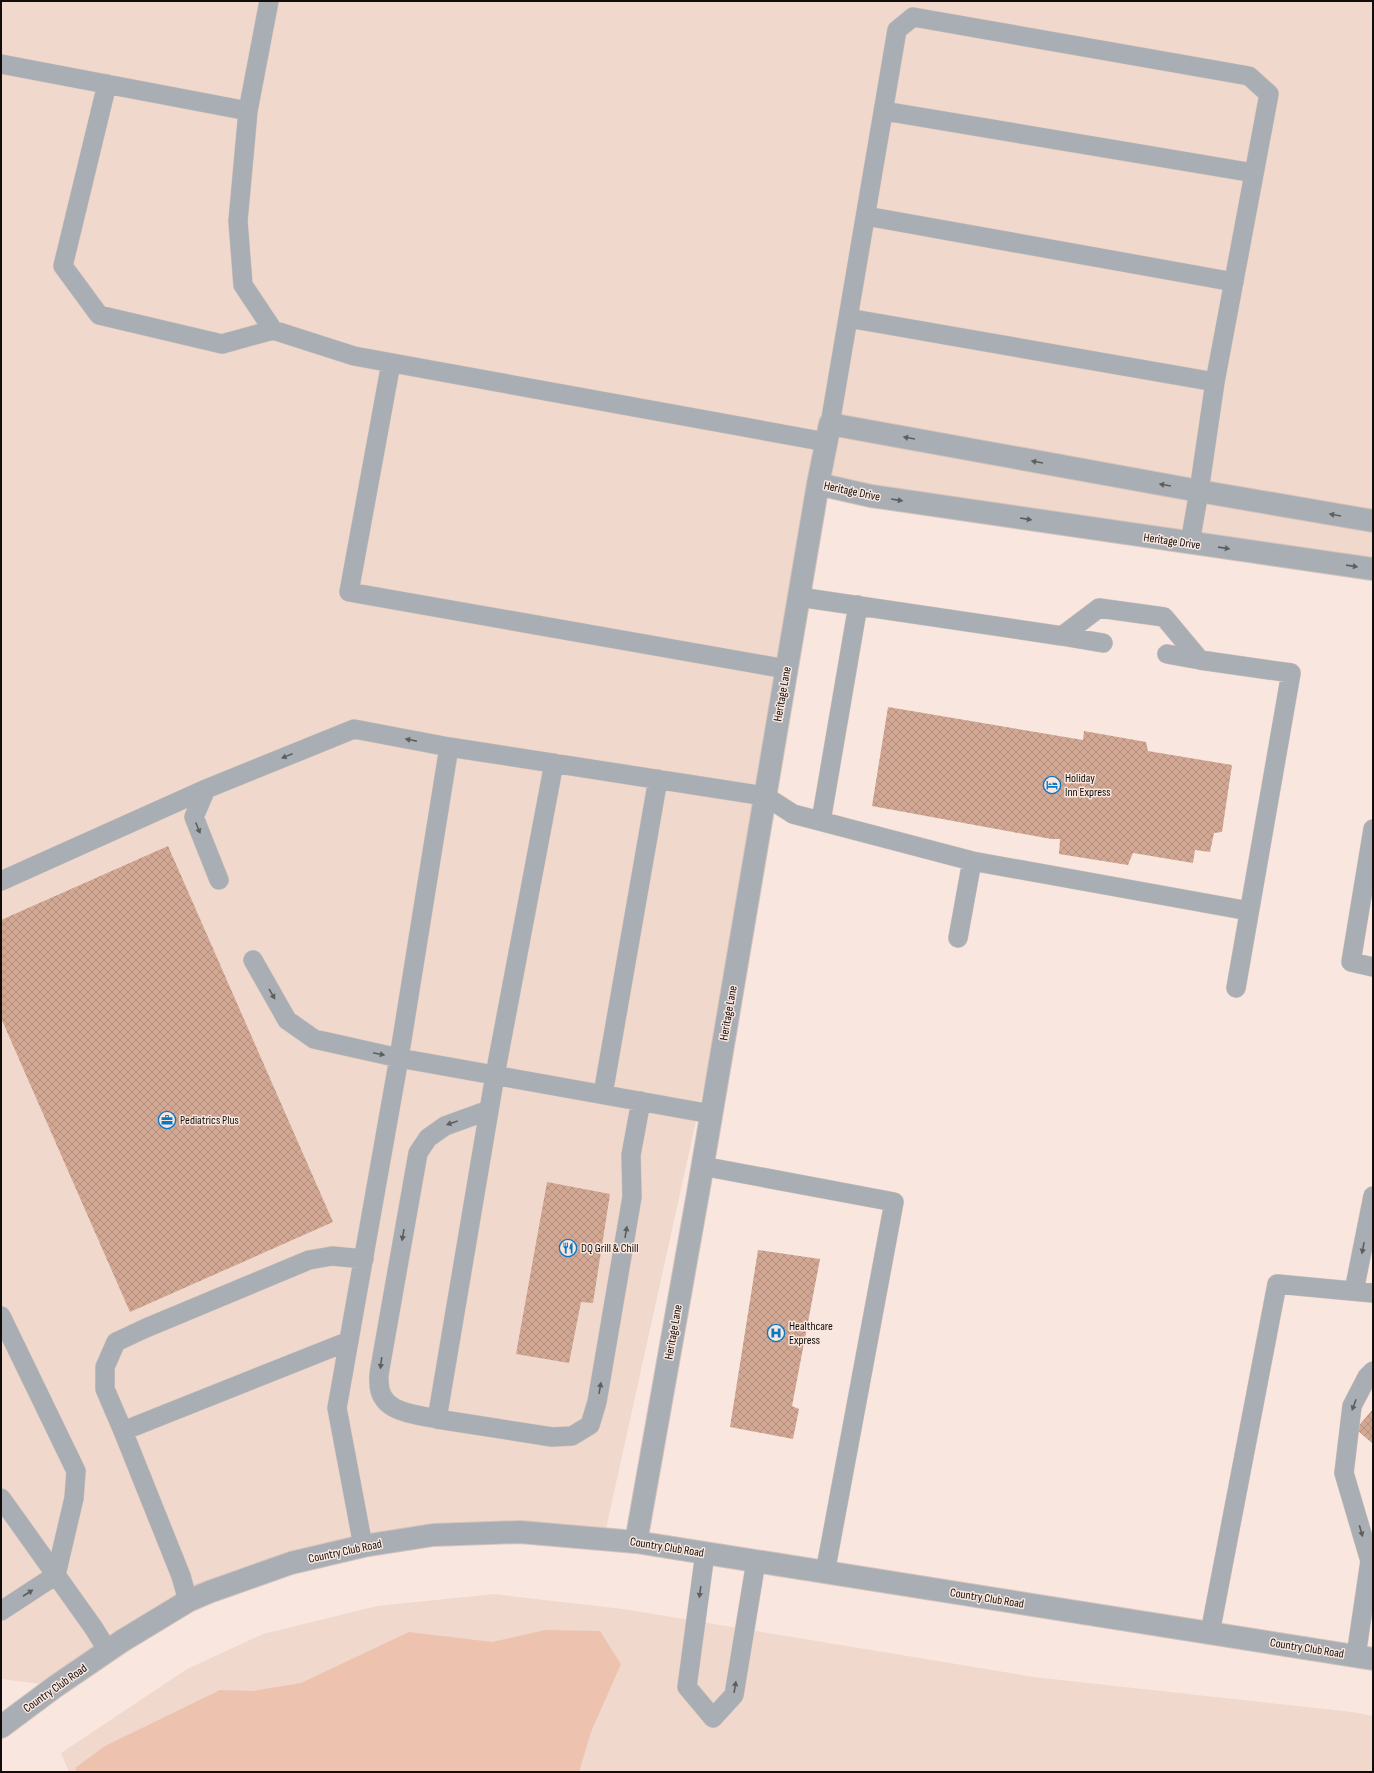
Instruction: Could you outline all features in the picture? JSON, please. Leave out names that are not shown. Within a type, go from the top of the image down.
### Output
[{"type":"street","name":"Heritage Drive","points":[[828,433],[818,484],[871,496],[1373,569]]},
{"type":"street","points":[[828,433],[1199,491],[1373,521]]},
{"type":"street","name":"Heritage Lane","points":[[636,1542],[712,1114],[818,484]]},
{"type":"street","name":"Country Club Road","points":[[1,1727],[56,1686],[108,1651],[188,1601],[291,1563],[363,1546],[433,1535],[520,1532],[636,1542],[1364,1657]]},
{"type":"lane","points":[[269,1],[248,111],[238,220],[243,285],[273,330]]},
{"type":"lane","points":[[107,84],[63,266],[99,315],[222,344],[273,330],[354,356],[391,363],[828,433],[897,30],[914,9],[1249,76],[1269,94],[1216,382],[1190,543]]},
{"type":"lane","points":[[1,64],[248,111]]},
{"type":"lane","points":[[884,111],[1254,173]]},
{"type":"lane","points":[[866,216],[1234,282]]},
{"type":"lane","points":[[848,318],[1216,382]]},
{"type":"lane","points":[[391,363],[349,592],[786,669]]},
{"type":"lane","points":[[799,597],[1103,643]]},
{"type":"lane","points":[[821,821],[858,605]]},
{"type":"lane","points":[[1062,636],[1099,608],[1164,617],[1200,660]]},
{"type":"lane","points":[[1167,654],[1291,673],[1236,988]]},
{"type":"lane","points":[[1,881],[206,789],[354,729],[449,747],[765,796],[793,814],[972,861],[1249,911]]},
{"type":"lane","points":[[363,1546],[337,1408],[400,1058],[449,747]]},
{"type":"lane","points":[[437,1419],[495,1075],[554,763]]},
{"type":"lane","points":[[603,1094],[658,779]]},
{"type":"lane","points":[[206,789],[194,817],[219,880]]},
{"type":"lane","points":[[1373,829],[1351,962],[1373,967]]},
{"type":"lane","points":[[958,938],[972,861]]},
{"type":"lane","points":[[253,960],[287,1020],[314,1040],[400,1058],[712,1114]]},
{"type":"lane","points":[[489,1110],[445,1126],[428,1138],[418,1153],[378,1383],[383,1398],[393,1409],[437,1419],[552,1437],[572,1436],[590,1425],[597,1402],[632,1197],[631,1155],[641,1101]]},
{"type":"lane","points":[[702,1166],[894,1202],[825,1572]]},
{"type":"lane","points":[[1354,1291],[1373,1196]]},
{"type":"lane","points":[[188,1601],[181,1576],[105,1389],[105,1367],[116,1342],[146,1328],[310,1260],[332,1256],[364,1259]]},
{"type":"lane","points":[[1210,1633],[1277,1284],[1373,1293]]},
{"type":"lane","points":[[1,1316],[76,1471],[74,1498],[56,1575],[1,1611]]},
{"type":"lane","points":[[123,1431],[349,1341]]},
{"type":"lane","points":[[1364,1657],[1372,1561],[1344,1473],[1352,1406],[1367,1377],[1373,1371]]},
{"type":"lane","points":[[1,1498],[93,1627],[108,1651]]},
{"type":"lane","points":[[705,1553],[687,1687],[713,1718],[734,1695],[756,1561]]},
{"type":"shaded area","points":[[1,1],[1373,1],[1373,557],[818,484],[758,840],[604,1538],[433,1535],[209,1592],[56,1686],[1,1679]]},
{"type":"shaded area","points":[[494,1594],[623,1609],[1034,1677],[1352,1712],[1373,1716],[1373,1772],[69,1772],[61,1753],[187,1669],[263,1634],[377,1606]]},
{"type":"shaded area","points":[[545,1630],[600,1631],[621,1664],[591,1732],[579,1772],[77,1772],[75,1768],[105,1746],[220,1690],[253,1691],[301,1683],[409,1632],[492,1642]]},
{"type":"building","name":"Holiday Inn Express","points":[[888,707],[1083,740],[1084,731],[1146,742],[1148,751],[1232,765],[1222,832],[1214,833],[1210,852],[1195,850],[1193,863],[1133,853],[1128,865],[1059,854],[1060,839],[1051,839],[872,806]]},
{"type":"building","name":"Pediatrics Plus","points":[[168,846],[333,1222],[130,1312],[1,1018],[1,920]]},
{"type":"building","name":"DQ Grill & Chill","points":[[547,1182],[610,1194],[593,1303],[581,1302],[569,1363],[516,1354]]},
{"type":"building","name":"Healthcare Express","points":[[758,1250],[820,1259],[792,1406],[799,1409],[793,1439],[730,1427]]},
{"type":"building","points":[[1373,1409],[1373,1444],[1356,1429]]},
{"type":"place","name":"Holiday Inn Express","points":[[1052,785]]},
{"type":"place","name":"Pediatrics Plus","points":[[167,1120]]},
{"type":"place","name":"DQ Grill & Chill","points":[[568,1248]]},
{"type":"place","name":"Healthcare Express","points":[[776,1333]]}]
